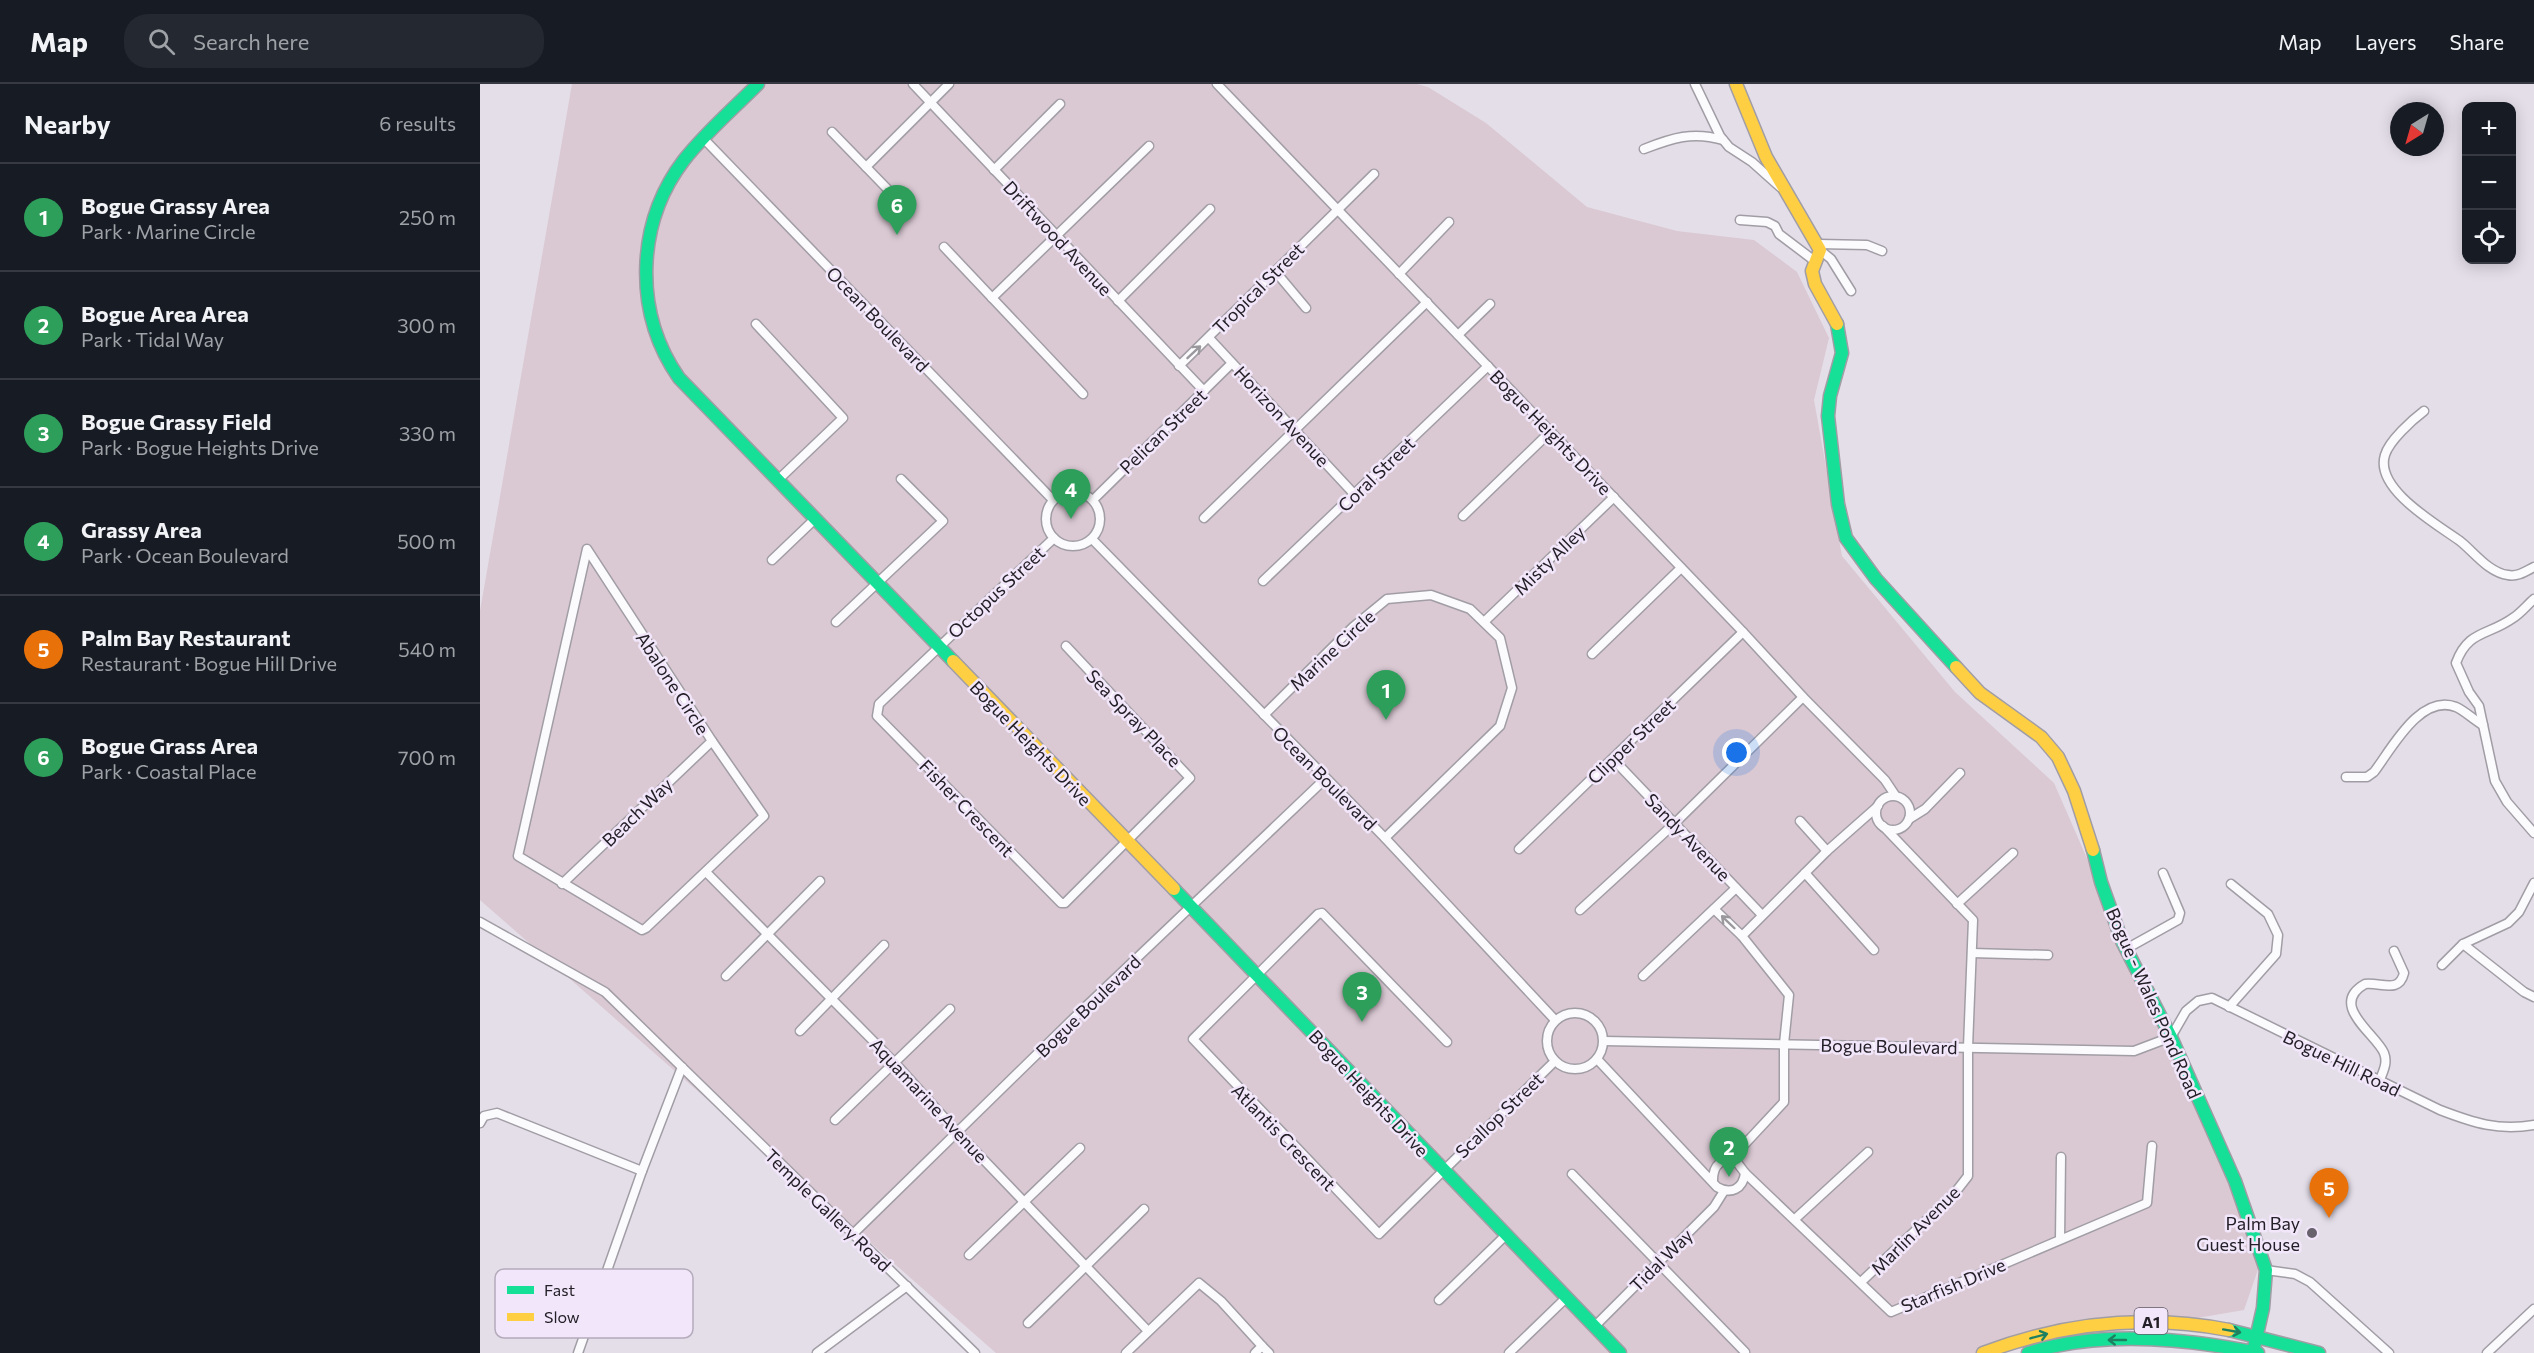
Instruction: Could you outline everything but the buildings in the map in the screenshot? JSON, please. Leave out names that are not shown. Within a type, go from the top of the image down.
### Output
[{"type":"street","name":"Bogue Heights Drive","points":[[758,84],[683,160],[665,188],[651,219],[646,253],[646,288],[652,324],[660,349],[679,378],[1258,975],[1442,1170],[1507,1234],[1620,1353]]},
{"type":"street","name":"Driftwood Avenue","points":[[913,84],[1204,391]]},
{"type":"street","points":[[866,167],[949,84]]},
{"type":"street","name":"Bogue Heights Drive","points":[[1217,84],[1885,780],[1895,795]]},
{"type":"street","points":[[1695,84],[1713,125],[1723,140],[1787,193]]},
{"type":"street","name":"Bogue - Wales Pond Road","points":[[1737,84],[1739,95],[1766,157],[1818,252],[1812,271],[1815,284],[1836,319],[1842,353],[1830,396],[1828,416],[1838,504],[1846,538],[1876,579],[1980,693],[2041,737],[2058,757],[2074,791],[2088,831],[2101,882],[2126,949],[2171,1037],[2235,1181],[2266,1270],[2263,1308],[2256,1336],[2255,1352]]},
{"type":"street","points":[[994,170],[1060,104]]},
{"type":"street","points":[[832,132],[902,204]]},
{"type":"street","points":[[1644,149],[1676,137],[1692,135],[1707,135],[1723,140]]},
{"type":"street","name":"Ocean Boulevard","points":[[703,138],[1053,500]]},
{"type":"street","points":[[992,298],[1149,146]]},
{"type":"street","name":"Tropical Street","points":[[1179,366],[1374,174]]},
{"type":"street","points":[[1118,301],[1210,209]]},
{"type":"street","points":[[1740,220],[1767,222],[1774,226],[1779,234],[1831,259],[1851,291]]},
{"type":"street","points":[[1399,274],[1449,222]]},
{"type":"street","points":[[1818,252],[1867,245],[1882,251]]},
{"type":"street","points":[[944,247],[1083,394]]},
{"type":"street","points":[[1275,271],[1306,308]]},
{"type":"street","points":[[1204,518],[1426,302]]},
{"type":"street","points":[[1458,335],[1490,304]]},
{"type":"street","points":[[756,324],[843,418],[779,479]]},
{"type":"street","name":"Horizon Avenue","points":[[1209,338],[1355,495]]},
{"type":"street","name":"Pelican Street","points":[[1093,500],[1232,363]]},
{"type":"street","name":"Coral Street","points":[[1263,581],[1488,366]]},
{"type":"street","points":[[2424,411],[2398,435],[2385,455],[2384,471],[2397,490],[2407,503],[2462,542],[2497,572],[2509,576],[2520,574],[2534,567]]},
{"type":"street","points":[[1463,516],[1551,431]]},
{"type":"street","points":[[836,622],[943,521],[901,478]]},
{"type":"street","points":[[1069,492],[1078,492],[1093,500],[1101,515],[1100,524],[1092,539],[1077,546],[1061,543],[1054,538],[1046,523],[1046,515],[1053,500],[1069,492]]},
{"type":"street","name":"Misty Alley","points":[[1484,622],[1614,497]]},
{"type":"street","points":[[772,560],[816,518]]},
{"type":"street","name":"Octopus Street","points":[[939,647],[1054,538]]},
{"type":"street","name":"Ocean Boulevard","points":[[1092,539],[1385,838],[1555,1020]]},
{"type":"street","name":"Abalone Circle","points":[[587,549],[712,741],[764,816],[706,872],[642,930],[520,859],[518,852],[587,549]]},
{"type":"street","points":[[1593,654],[1681,568]]},
{"type":"street","name":"Marine Circle","points":[[1264,715],[1353,627],[1387,599],[1431,595],[1470,609],[1500,638],[1512,688],[1500,726],[1385,838]]},
{"type":"street","points":[[2534,599],[2513,618],[2474,637],[2462,648],[2456,663],[2469,693],[2479,706],[2495,781],[2507,802],[2534,833]]},
{"type":"street","name":"Clipper Street","points":[[1519,849],[1743,632]]},
{"type":"street","name":"Sea Spray Place","points":[[1066,646],[1190,778],[1126,841]]},
{"type":"street","name":"Fisher Crescent","points":[[939,647],[879,704],[877,716],[1061,903],[1065,903],[1126,841]]},
{"type":"street","points":[[1580,910],[1675,823],[1803,697]]},
{"type":"street","points":[[2346,777],[2367,777],[2374,772],[2417,715],[2436,707],[2454,706],[2483,725]]},
{"type":"street","name":"Beach Way","points":[[562,884],[712,741]]},
{"type":"street","name":"Sandy Avenue","points":[[1613,759],[1762,915]]},
{"type":"street","points":[[1900,846],[1902,828],[1909,819],[1925,809],[1960,773]]},
{"type":"street","name":"Bogue Boulevard","points":[[853,1234],[1079,1013],[1325,779]]},
{"type":"street","points":[[1881,823],[1879,803],[1885,780]]},
{"type":"street","points":[[1742,936],[1879,803],[1895,795],[1904,799],[1909,807],[1909,819]]},
{"type":"street","points":[[1909,807],[1925,809]]},
{"type":"street","points":[[1864,817],[1881,823],[1891,830],[1902,828]]},
{"type":"street","points":[[1800,821],[1827,851]]},
{"type":"street","name":"Marlin Avenue","points":[[1862,1282],[1954,1194],[1968,1176],[1968,1047],[1973,920],[1900,846],[1881,823]]},
{"type":"street","points":[[1958,904],[2013,853]]},
{"type":"street","name":"Aquamarine Avenue","points":[[706,872],[895,1063],[958,1133],[1148,1331]]},
{"type":"street","points":[[1805,873],[1874,950]]},
{"type":"street","points":[[2126,949],[2178,920],[2180,913],[2163,873]]},
{"type":"street","points":[[726,976],[820,881]]},
{"type":"street","points":[[2442,965],[2463,944],[2508,923],[2519,912],[2534,883]]},
{"type":"street","points":[[2229,1007],[2276,954],[2278,935],[2268,914],[2231,884]]},
{"type":"street","points":[[1643,976],[1736,888]]},
{"type":"street","points":[[1713,1180],[1713,1172],[1717,1164],[1730,1160],[1784,1102],[1784,1044],[1789,995],[1742,936],[1714,909]]},
{"type":"street","points":[[1258,975],[1318,914],[1322,913],[1447,1042]]},
{"type":"street","name":"Temple Gallery Road","points":[[480,922],[605,992],[975,1353]]},
{"type":"street","points":[[2463,944],[2524,992],[2534,996]]},
{"type":"street","points":[[800,1031],[884,945]]},
{"type":"street","points":[[2380,1080],[2386,1064],[2384,1052],[2362,1027],[2354,1013],[2351,1001],[2357,990],[2365,984],[2394,987],[2399,984],[2404,973],[2394,951]]},
{"type":"street","points":[[1972,953],[2048,955]]},
{"type":"street","name":"Atlantis Crescent","points":[[1258,975],[1193,1037],[1193,1041],[1377,1234],[1442,1170]]},
{"type":"street","name":"Bogue Hill Road","points":[[2171,1037],[2186,1011],[2198,1001],[2212,998],[2440,1110],[2479,1125],[2514,1128],[2534,1125]]},
{"type":"street","points":[[835,1120],[950,1009]]},
{"type":"street","points":[[1572,1012],[1590,1016],[1598,1023],[1604,1041],[1597,1059],[1581,1069],[1563,1066],[1555,1061],[1547,1045],[1547,1036],[1555,1020],[1572,1012]]},
{"type":"street","name":"Bogue Boulevard","points":[[1604,1041],[2134,1051],[2171,1037]]},
{"type":"street","points":[[1597,1059],[1724,1191],[1739,1188],[1744,1181],[1745,1173],[1740,1165],[1730,1160]]},
{"type":"street","name":"Scallop Street","points":[[1442,1170],[1555,1061]]},
{"type":"street","points":[[608,1269],[682,1066]]},
{"type":"street","points":[[480,1123],[484,1116],[497,1113],[642,1171]]},
{"type":"street","name":"Starfish Drive","points":[[1745,1173],[1891,1312],[2147,1203],[2152,1146]]},
{"type":"street","points":[[969,1255],[1080,1148]]},
{"type":"street","points":[[1795,1219],[1868,1152]]},
{"type":"street","points":[[2060,1239],[2061,1157]]},
{"type":"street","points":[[1572,1174],[1745,1352]]},
{"type":"street","name":"Tidal Way","points":[[1595,1326],[1714,1207],[1724,1191]]},
{"type":"street","points":[[1028,1323],[1144,1209]]},
{"type":"street","points":[[1439,1300],[1507,1234]]},
{"type":"street","points":[[2266,1270],[2295,1274],[2310,1282],[2389,1353]]},
{"type":"street","points":[[1126,1353],[1199,1283],[1221,1301],[1269,1353]]},
{"type":"street","points":[[817,1353],[907,1286]]},
{"type":"street","points":[[1509,1353],[1567,1297]]},
{"type":"street","points":[[2487,1353],[2534,1309]]},
{"type":"street","name":"A1","points":[[1983,1353],[2051,1333],[2125,1320],[2177,1322],[2256,1336],[2319,1353]]},
{"type":"street","points":[[578,1353],[583,1338]]},
{"type":"street","name":"A1","points":[[2028,1353],[2039,1349],[2103,1340],[2155,1340],[2212,1344],[2255,1352]]},
{"type":"street","points":[[1255,1353],[1262,1346]]},
{"type":"shaded area","points":[[572,84],[1417,84],[1428,87],[1486,123],[1587,207],[1677,231],[1754,240],[1797,272],[1829,338],[1814,400],[1842,556],[1955,692],[2054,783],[2262,1258],[2244,1310],[1993,1353],[996,1353],[480,900],[480,611]]},
{"type":"traffic: fast","points":[[758,84],[692,150],[668,185],[656,211],[649,239],[646,268],[648,297],[654,325],[664,352],[679,378],[953,661]]},
{"type":"traffic: fast","points":[[1837,324],[1842,353],[1830,396],[1828,416],[1838,504],[1846,538],[1876,579],[1956,667]]},
{"type":"traffic: fast","points":[[2093,850],[2101,882],[2122,941],[2171,1037],[2235,1181],[2266,1270],[2263,1308],[2253,1352]]},
{"type":"traffic: fast","points":[[1174,889],[1620,1353]]},
{"type":"traffic: fast","points":[[2229,1330],[2319,1353]]},
{"type":"traffic: fast","points":[[2028,1353],[2084,1341],[2113,1339],[2172,1340],[2258,1353]]},
{"type":"traffic: slow","points":[[1736,84],[1766,157],[1820,250],[1812,271],[1815,284],[1837,324]]},
{"type":"traffic: slow","points":[[953,661],[1174,889]]},
{"type":"traffic: slow","points":[[1956,667],[1980,693],[2041,737],[2058,757],[2074,791],[2093,850]]},
{"type":"traffic: slow","points":[[1983,1353],[2043,1334],[2104,1324],[2166,1323],[2229,1330]]},
{"type":"place","name":"Bogue Grass Area","points":[[897,235]]},
{"type":"place","name":"Grassy Area","points":[[1071,519]]},
{"type":"place","name":"Bogue Grassy Area","points":[[1386,720]]},
{"type":"place","name":"Bogue Grassy Field","points":[[1362,1022]]},
{"type":"place","name":"Bogue Area Area","points":[[1729,1177]]},
{"type":"place","name":"Palm Bay Restaurant","points":[[2329,1218]]},
{"type":"place","name":"Palm Bay Guest House","points":[[2312,1233]]}]
